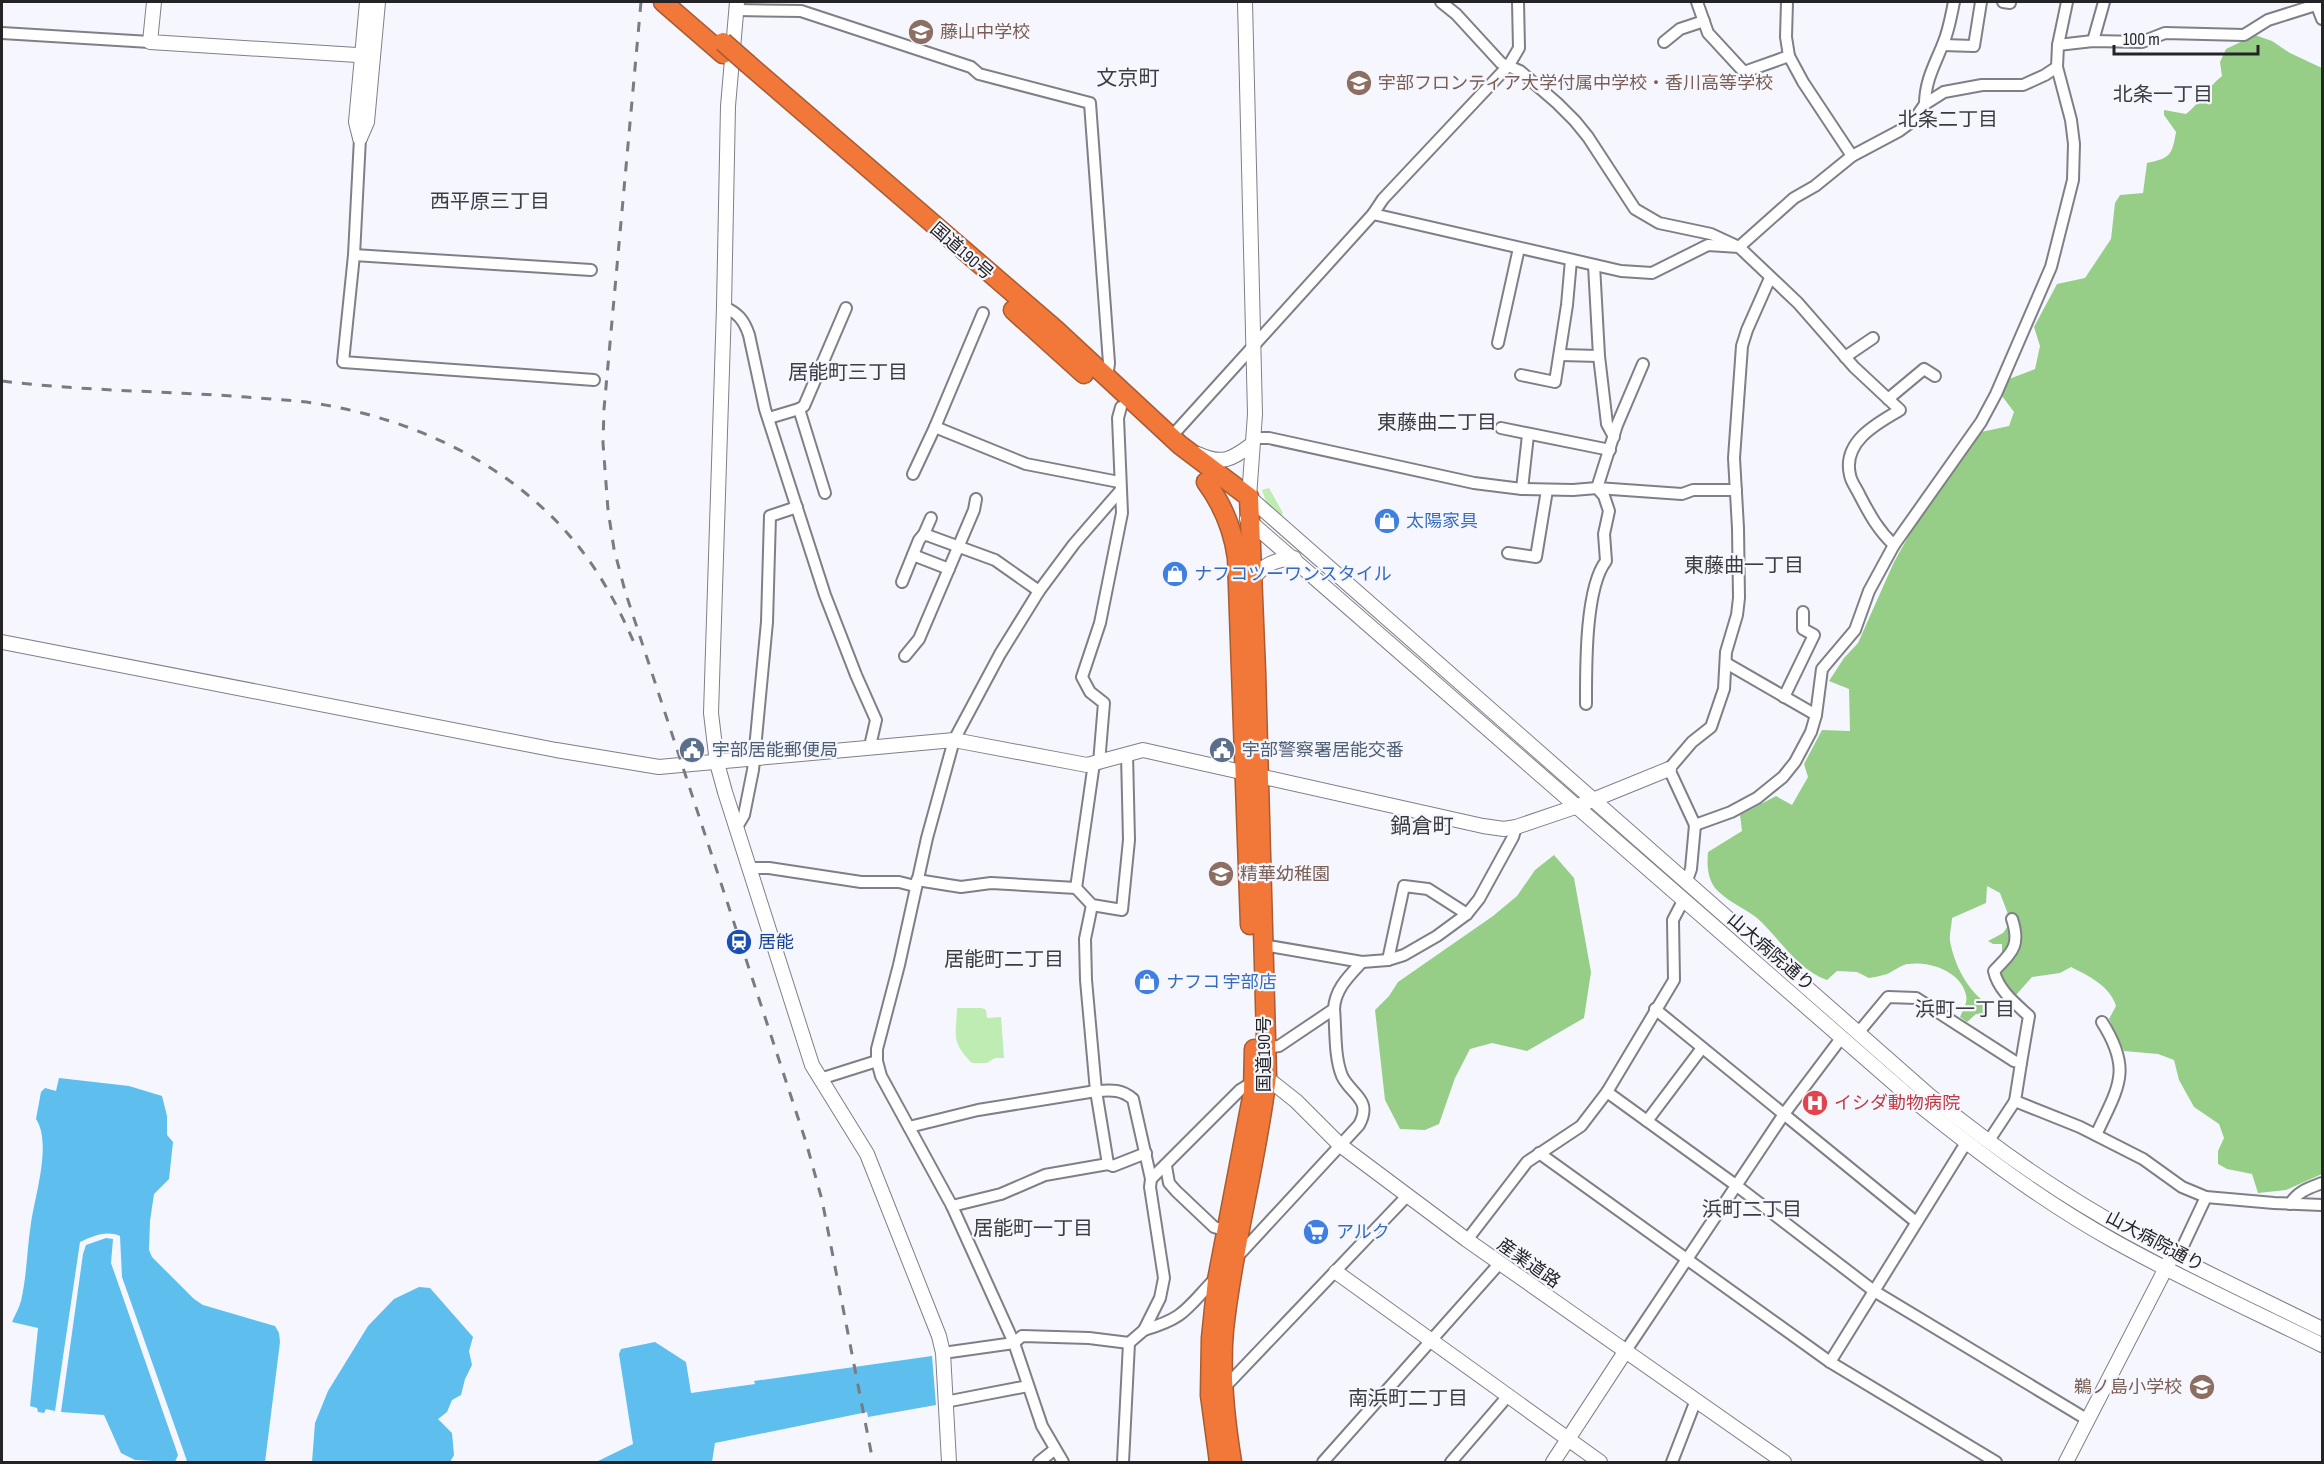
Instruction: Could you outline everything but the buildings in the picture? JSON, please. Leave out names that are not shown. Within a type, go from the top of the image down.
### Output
[{"type":"highway","name":"国道190号","points":[[663,2],[748,70],[1248,519],[1253,579],[1252,775],[1258,1076],[1263,1112],[1213,1316],[1210,1395],[1219,1462]]},
{"type":"highway","name":"国道190号","points":[[678,2],[723,48]]},
{"type":"highway","name":"国道190号","points":[[748,70],[1055,330],[1176,441],[1249,497],[1245,648],[1242,666]]},
{"type":"highway","name":"国道190号","points":[[1206,482],[1223,510],[1235,542],[1263,945],[1266,1048],[1258,1076],[1227,1231],[1224,1270],[1223,1389],[1232,1462]]},
{"type":"street","points":[[150,42],[154,2]]},
{"type":"street","points":[[367,2],[367,122],[360,138],[354,255],[343,362],[594,380]]},
{"type":"street","points":[[367,56],[378,2]]},
{"type":"street","points":[[1245,2],[1255,414],[1249,497]]},
{"type":"street","points":[[1441,2],[1456,14],[1501,63],[1509,65],[1538,85],[1575,121],[1635,208],[1659,223],[1711,234],[1739,247],[1798,303],[1845,357],[1900,410],[1861,437],[1852,449],[1849,458],[1850,475],[1871,518],[1894,545]]},
{"type":"street","points":[[1518,2],[1519,48],[1509,65],[1383,199],[1373,214],[1252,346],[1176,441],[1218,461],[1237,456],[1252,442],[1269,438],[1474,483],[1522,489],[1598,488],[1682,494],[1693,490],[1736,490]]},
{"type":"street","points":[[1697,2],[1708,33],[1745,76],[1789,56]]},
{"type":"street","points":[[1787,2],[1786,37],[1789,56],[1803,82],[1852,156]]},
{"type":"street","points":[[1925,104],[1925,94],[1932,66],[1943,45],[1954,2]]},
{"type":"street","points":[[1943,45],[1974,46],[1981,2]]},
{"type":"street","points":[[1695,825],[1710,821],[1745,805],[1766,792],[1783,777],[1805,746],[1816,715],[1822,669],[1854,630],[1869,591],[1894,545],[1981,422],[1996,394],[2051,267],[2073,180],[2074,155],[2071,120],[2057,67],[2058,45],[2067,2]]},
{"type":"street","points":[[2092,41],[2104,2]]},
{"type":"street","points":[[2058,45],[2092,41],[2142,42],[2165,33],[2244,34],[2268,20],[2320,5],[2322,19]]},
{"type":"street","points":[[948,1462],[943,1353],[939,1336],[867,1154],[820,1079],[806,1046],[717,763],[711,713],[728,106],[736,6],[801,11],[971,67],[979,74],[1090,104],[1109,363],[1107,379]]},
{"type":"street","points":[[1664,42],[1680,29],[1704,21]]},
{"type":"street","points":[[2,33],[367,56]]},
{"type":"street","points":[[1373,214],[1594,265],[1637,273],[1652,273],[1708,245],[1739,247],[1784,206],[1815,186],[1852,156],[1899,131],[1914,120],[1925,104],[1944,92],[1982,85],[2023,85],[2046,75],[2057,67]]},
{"type":"street","points":[[1498,343],[1519,248]]},
{"type":"street","points":[[354,255],[591,270]]},
{"type":"street","points":[[1521,375],[1555,382],[1561,355],[1571,260]]},
{"type":"street","points":[[1594,265],[1599,356],[1607,424],[1614,436]]},
{"type":"street","points":[[2,642],[280,697],[659,767],[954,740],[1079,763],[1097,763],[1143,750],[1483,826],[1504,829],[1516,827],[1578,806],[1669,769],[1692,742],[1711,727],[1724,689],[1725,663],[1740,598],[1734,458],[1742,346],[1770,278]]},
{"type":"street","points":[[724,307],[737,312],[745,324],[765,410],[825,595],[876,720],[870,747]]},
{"type":"street","points":[[769,418],[799,410],[804,406],[846,308]]},
{"type":"street","points":[[913,474],[983,313]]},
{"type":"street","points":[[1845,357],[1873,338]]},
{"type":"street","points":[[1561,355],[1599,356]]},
{"type":"street","points":[[1598,488],[1614,436],[1643,364]]},
{"type":"street","points":[[1888,399],[1924,369],[1935,376]]},
{"type":"street","points":[[1076,888],[1097,763],[1104,702],[1090,692],[1082,677],[1100,624],[1122,513],[1119,487],[1118,418],[1121,407]]},
{"type":"street","points":[[799,410],[825,494]]},
{"type":"street","points":[[935,427],[1026,464],[1119,487]]},
{"type":"street","points":[[1501,428],[1610,450]]},
{"type":"street","points":[[1522,489],[1528,435]]},
{"type":"street","points":[[1063,1462],[1042,1426],[1014,1343],[952,1206],[881,1076],[877,1049],[899,965],[916,883],[954,740],[1000,654],[1039,591],[1119,487]]},
{"type":"street","points":[[1586,704],[1586,637],[1599,570],[1606,561],[1604,534],[1609,511],[1604,496],[1598,488]]},
{"type":"street","points":[[1508,553],[1536,557],[1547,490]]},
{"type":"street","name":"山大病院通り","points":[[1249,497],[1594,799],[1686,883],[1930,1095],[1988,1142],[2060,1191],[2172,1254],[2322,1329]]},
{"type":"street","points":[[904,656],[919,639],[974,510],[976,499]]},
{"type":"street","points":[[737,827],[744,815],[754,759],[767,622],[770,516],[797,507]]},
{"type":"street","points":[[902,582],[919,540],[931,518]]},
{"type":"street","name":"山大病院通り","points":[[1248,519],[1966,1143],[2083,1222],[2165,1269],[2322,1345]]},
{"type":"street","points":[[924,534],[995,560],[1039,591]]},
{"type":"street","points":[[913,555],[949,569]]},
{"type":"street","points":[[1253,579],[1268,563],[1279,559],[1294,558]]},
{"type":"street","points":[[1784,697],[1814,636],[1803,629],[1803,612]]},
{"type":"street","points":[[1725,663],[1816,715]]},
{"type":"street","points":[[749,868],[769,868],[861,882],[899,882],[961,887],[991,883],[1076,888],[1092,906],[1122,910],[1129,840],[1127,754]]},
{"type":"street","points":[[1669,769],[1695,825],[1691,870],[1686,883]]},
{"type":"street","points":[[1263,945],[1362,962],[1388,960],[1404,955],[1437,936],[1467,914],[1484,890],[1513,837],[1516,827]]},
{"type":"street","points":[[1388,960],[1404,886],[1428,889],[1467,914]]},
{"type":"street","points":[[1467,1240],[1527,1162],[1581,1126],[1607,1092],[1674,980],[1673,920],[1684,899]]},
{"type":"street","points":[[1092,906],[1085,939],[1085,957],[1096,1091],[1108,1164]]},
{"type":"street","points":[[1988,1142],[2014,1101],[2029,1017],[2008,996],[1994,971],[2014,948],[2018,937],[2012,919]]},
{"type":"street","points":[[1143,1330],[1168,1323],[1186,1310],[1364,1117],[1363,1103],[1344,1079],[1340,1068],[1334,1009],[1334,1000],[1339,990],[1362,962]]},
{"type":"street","points":[[1858,1033],[1888,997],[1916,998],[2014,1061],[2021,1063]]},
{"type":"street","points":[[1266,1048],[1279,1046],[1334,1009]]},
{"type":"street","points":[[1655,1009],[1916,1222]]},
{"type":"street","points":[[2096,1135],[2120,1083],[2118,1052],[2102,1022]]},
{"type":"street","points":[[1553,1462],[1784,1114],[1842,1037]]},
{"type":"street","points":[[1647,1121],[1702,1048]]},
{"type":"street","points":[[820,1079],[877,1061]]},
{"type":"street","points":[[1151,1179],[1240,1090],[1258,1076]]},
{"type":"street","name":"産業道路","points":[[1258,1076],[1296,1101],[1340,1145],[1407,1196],[1500,1264],[1784,1462]]},
{"type":"street","points":[[909,1127],[978,1110],[1096,1091],[1124,1091],[1133,1099],[1151,1179],[1150,1187],[1164,1278],[1160,1298],[1143,1330],[1129,1343],[1122,1462]]},
{"type":"street","points":[[1607,1092],[1737,1186],[1874,1292],[2088,1420]]},
{"type":"street","points":[[2014,1101],[2080,1127],[2144,1160],[2182,1187],[2206,1197],[2322,1205]]},
{"type":"street","points":[[1830,1362],[1966,1143]]},
{"type":"street","points":[[952,1206],[1000,1194],[1045,1175],[1108,1164],[1113,1166],[1146,1153]]},
{"type":"street","points":[[1539,1153],[1830,1362],[1996,1462]]},
{"type":"street","points":[[1166,1166],[1169,1183],[1176,1191],[1214,1227],[1227,1231]]},
{"type":"street","points":[[2289,1204],[2302,1191],[2322,1183]]},
{"type":"street","points":[[1223,1389],[1407,1196]]},
{"type":"street","points":[[2066,1462],[2172,1254],[2182,1248],[2206,1197]]},
{"type":"street","points":[[1323,1462],[1500,1264]]},
{"type":"street","points":[[1336,1272],[1567,1441],[1600,1462]]},
{"type":"street","points":[[1186,1310],[1203,1304],[1213,1316]]},
{"type":"street","points":[[943,1353],[1014,1343],[1022,1336],[1089,1338],[1129,1343]]},
{"type":"street","points":[[945,1402],[1028,1386]]},
{"type":"street","points":[[1451,1462],[1507,1397]]},
{"type":"street","points":[[1672,1462],[1696,1400]]},
{"type":"street","points":[[1039,1462],[1054,1450]]},
{"type":"green space","points":[[2255,35],[2272,41],[2290,53],[2322,68],[2322,1174],[2286,1190],[2258,1193],[2252,1174],[2227,1169],[2218,1164],[2218,1151],[2224,1138],[2219,1124],[2194,1107],[2179,1080],[2174,1060],[2158,1054],[2124,1051],[2109,1019],[2116,1006],[2109,993],[2098,982],[2071,967],[2060,973],[2032,977],[2016,995],[2010,991],[1994,962],[2002,954],[2002,944],[1993,944],[1988,941],[2003,933],[2011,922],[2000,893],[1987,886],[1986,903],[1952,918],[1950,941],[1955,959],[1968,985],[1988,1004],[1983,1015],[1976,1014],[1967,1022],[1960,1017],[1966,1000],[1963,987],[1951,974],[1934,966],[1908,964],[1887,974],[1869,978],[1857,972],[1837,971],[1827,980],[1816,975],[1798,961],[1757,918],[1715,888],[1709,875],[1708,861],[1708,852],[1742,831],[1740,815],[1776,796],[1792,805],[1808,777],[1804,764],[1822,730],[1850,731],[1849,689],[1829,681],[1844,658],[1858,643],[1894,562],[1912,530],[1981,432],[2009,426],[2014,412],[2002,396],[2009,379],[2035,369],[2040,346],[2034,327],[2057,284],[2085,278],[2111,239],[2115,203],[2120,195],[2143,193],[2147,163],[2169,155],[2171,151],[2176,132],[2164,115],[2164,110],[2186,114],[2222,76],[2220,62],[2226,49]]},
{"type":"green space","points":[[1269,488],[1283,513],[1280,517],[1267,504],[1262,490]]},
{"type":"green space","points":[[1554,855],[1574,878],[1591,972],[1584,1018],[1527,1051],[1492,1043],[1470,1049],[1455,1078],[1439,1124],[1425,1130],[1400,1129],[1385,1100],[1375,1010],[1389,996],[1398,982],[1493,916],[1517,896],[1535,870]]},
{"type":"green space","points":[[957,1008],[982,1008],[986,1010],[987,1018],[1001,1017],[1004,1058],[995,1058],[987,1063],[972,1063],[965,1056],[956,1038]]},
{"type":"water","points":[[59,1078],[129,1086],[162,1096],[167,1116],[167,1135],[173,1142],[169,1179],[154,1194],[149,1250],[152,1257],[203,1305],[275,1326],[279,1333],[280,1342],[265,1462],[187,1461],[122,1277],[120,1236],[115,1234],[100,1234],[80,1242],[55,1411],[46,1409],[44,1413],[38,1412],[37,1408],[30,1406],[38,1328],[12,1322],[23,1291],[31,1223],[43,1155],[41,1129],[36,1119],[41,1092],[45,1088],[56,1091]]},
{"type":"water","points":[[106,1238],[113,1239],[111,1263],[178,1455],[175,1462],[135,1460],[121,1453],[104,1415],[61,1412],[83,1254],[86,1245]]},
{"type":"water","points":[[419,1287],[430,1288],[473,1337],[469,1351],[472,1365],[461,1395],[452,1400],[447,1412],[438,1419],[452,1433],[454,1455],[450,1462],[312,1462],[315,1423],[328,1391],[368,1326],[394,1299]]},
{"type":"water","points":[[655,1342],[686,1362],[691,1393],[755,1384],[754,1381],[932,1356],[936,1405],[868,1417],[867,1412],[715,1443],[712,1462],[596,1462],[633,1444],[619,1354],[621,1349]]},
{"type":"railway","points":[[641,2],[604,409],[603,443],[608,510],[614,549],[625,591],[806,1142],[822,1200],[873,1462]]},
{"type":"railway","points":[[2,381],[314,403],[352,410],[425,434],[460,450],[493,470],[524,492],[553,518],[579,547],[603,582],[635,645]]},
{"type":"place","name":"藤山中学校","points":[[921,32]]},
{"type":"place","name":"宇部フロンティア大学付属中学校・香川高等学校","points":[[1359,83]]},
{"type":"place","name":"太陽家具","points":[[1387,521]]},
{"type":"place","name":"ナフコツーワンスタイル","points":[[1175,574]]},
{"type":"place","name":"宇部居能郵便局","points":[[692,750]]},
{"type":"place","name":"宇部警察署居能交番","points":[[1222,750]]},
{"type":"place","name":"精華幼稚園","points":[[1221,874]]},
{"type":"place","name":"居能","points":[[739,942]]},
{"type":"place","name":"ナフコ 宇部店","points":[[1147,982]]},
{"type":"place","name":"イシダ動物病院","points":[[1815,1103]]},
{"type":"place","name":"アルク","points":[[1316,1232]]},
{"type":"place","name":"鵜ノ島小学校","points":[[2202,1387]]},
{"type":"district","name":"文京町","points":[[1128,78]]},
{"type":"district","name":"北条一丁目","points":[[2163,94]]},
{"type":"district","name":"北条二丁目","points":[[1948,119]]},
{"type":"district","name":"西平原三丁目","points":[[490,201]]},
{"type":"district","name":"居能町三丁目","points":[[848,372]]},
{"type":"district","name":"東藤曲二丁目","points":[[1437,422]]},
{"type":"district","name":"東藤曲一丁目","points":[[1744,565]]},
{"type":"district","name":"鍋倉町","points":[[1422,826]]},
{"type":"district","name":"居能町二丁目","points":[[1004,959]]},
{"type":"district","name":"浜町一丁目","points":[[1965,1009]]},
{"type":"district","name":"浜町二丁目","points":[[1752,1209]]},
{"type":"district","name":"居能町一丁目","points":[[1033,1228]]},
{"type":"district","name":"南浜町二丁目","points":[[1408,1398]]}]
